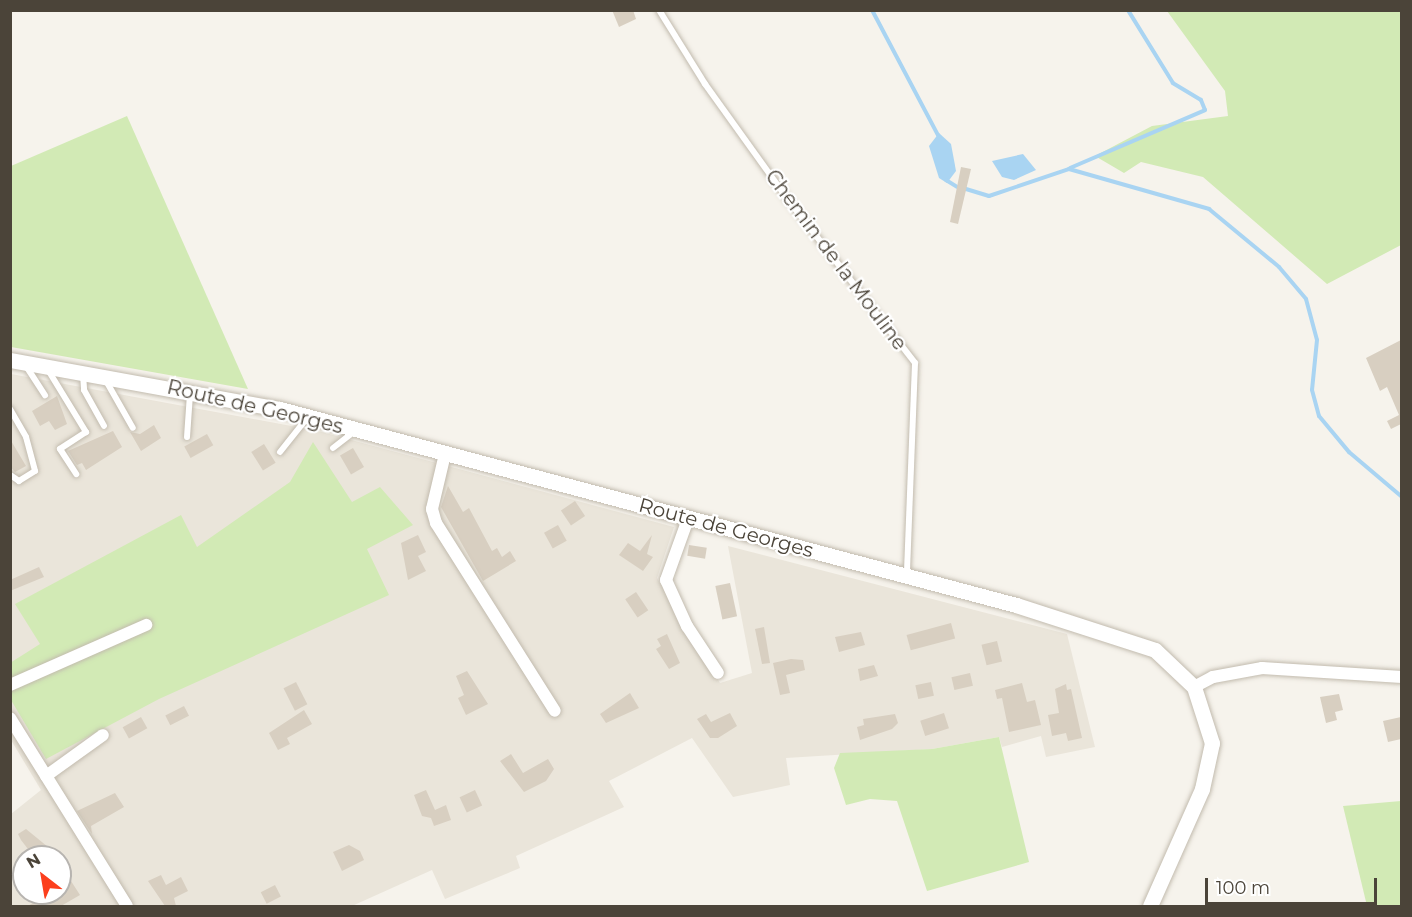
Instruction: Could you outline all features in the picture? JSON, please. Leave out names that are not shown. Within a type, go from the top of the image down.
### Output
[{"type":"street","name":"Route de Georges","points":[[17,361],[190,390],[308,417],[907,576],[1131,639],[1175,664],[1194,687],[1212,743],[1202,789],[1150,906]]},
{"type":"street","points":[[444,454],[432,509],[436,523],[555,711]]},
{"type":"street","points":[[688,519],[666,580],[687,626],[718,673]]},
{"type":"street","points":[[10,685],[146,626]]},
{"type":"street","points":[[1194,687],[1214,677],[1262,668],[1401,677]]},
{"type":"street","points":[[10,718],[127,906]]},
{"type":"street","points":[[46,776],[103,735]]},
{"type":"lane","name":"Chemin de la Mouline","points":[[659,10],[776,183],[915,363],[907,576]]},
{"type":"lane","points":[[17,361],[45,395]]},
{"type":"lane","points":[[46,366],[86,432],[60,449],[76,474]]},
{"type":"lane","points":[[83,373],[84,390],[104,426]]},
{"type":"lane","points":[[103,376],[133,428]]},
{"type":"lane","points":[[187,437],[190,390]]},
{"type":"lane","points":[[10,409],[26,437],[35,471],[19,481],[10,475]]},
{"type":"lane","points":[[280,453],[308,417]]},
{"type":"lane","points":[[333,448],[356,430]]},
{"type":"shaded area","points":[[11,374],[318,431],[674,527],[657,578],[720,683],[752,673],[728,546],[1067,634],[1095,747],[1046,757],[1041,736],[1002,747],[999,737],[932,749],[786,758],[790,785],[733,797],[692,738],[609,781],[624,807],[516,856],[520,868],[445,899],[432,870],[352,906],[11,906],[11,814],[41,790],[11,740]]},
{"type":"green space","points":[[1167,11],[1401,11],[1401,245],[1327,284],[1203,177],[1141,162],[1124,173],[1095,156],[1152,126],[1228,116],[1225,91]]},
{"type":"green space","points":[[127,116],[248,389],[11,347],[11,166]]},
{"type":"green space","points":[[313,442],[352,502],[380,487],[413,525],[367,549],[389,595],[159,699],[46,759],[11,700],[10,663],[40,644],[15,604],[181,515],[197,547],[290,482]]},
{"type":"green space","points":[[999,737],[1029,862],[927,891],[897,801],[870,799],[846,805],[834,768],[840,753],[932,749]]},
{"type":"green space","points":[[1401,801],[1401,906],[1367,906],[1343,806]]},
{"type":"water","points":[[939,133],[951,144],[956,171],[947,183],[939,178],[929,146]]},
{"type":"water","points":[[1023,154],[1036,170],[1014,180],[1002,177],[992,161]]},
{"type":"building","points":[[612,10],[633,10],[636,19],[619,27]]},
{"type":"building","points":[[961,167],[971,169],[958,224],[950,222]]},
{"type":"building","points":[[1401,340],[1401,424],[1391,429],[1387,421],[1399,415],[1387,387],[1380,391],[1366,358]]},
{"type":"building","points":[[57,396],[67,424],[55,430],[49,421],[40,426],[32,411]]},
{"type":"building","points":[[154,425],[161,438],[141,451],[130,432],[140,434]]},
{"type":"building","points":[[113,431],[122,447],[86,470],[82,463],[77,465],[68,451]]},
{"type":"building","points":[[207,434],[213,445],[191,458],[184,447]]},
{"type":"building","points":[[10,439],[26,466],[15,472],[10,466]]},
{"type":"building","points":[[264,444],[276,463],[263,471],[251,452]]},
{"type":"building","points":[[353,448],[364,467],[351,475],[340,456]]},
{"type":"building","points":[[448,486],[463,512],[469,508],[492,551],[497,548],[502,557],[510,551],[516,561],[483,581],[441,507]]},
{"type":"building","points":[[575,501],[585,516],[571,525],[561,511]]},
{"type":"building","points":[[558,525],[567,541],[553,549],[544,533]]},
{"type":"building","points":[[418,535],[426,552],[418,556],[426,571],[408,580],[401,543]]},
{"type":"building","points":[[652,535],[647,554],[653,557],[643,571],[619,555],[628,543],[640,551]]},
{"type":"building","points":[[689,545],[707,548],[705,559],[687,556]]},
{"type":"building","points":[[39,567],[44,577],[10,591],[10,580]]},
{"type":"building","points":[[730,583],[737,616],[722,619],[715,586]]},
{"type":"building","points":[[636,592],[648,610],[638,618],[625,599]]},
{"type":"building","points":[[951,623],[955,638],[911,650],[907,635]]},
{"type":"building","points":[[764,627],[770,663],[762,664],[755,629]]},
{"type":"building","points":[[861,632],[865,645],[839,652],[835,637]]},
{"type":"building","points":[[667,634],[680,663],[669,669],[656,649],[661,646],[657,639]]},
{"type":"building","points":[[997,641],[1002,661],[987,665],[981,645]]},
{"type":"building","points":[[791,659],[803,660],[805,670],[786,675],[790,693],[780,695],[773,663]]},
{"type":"building","points":[[874,665],[878,676],[860,681],[858,669]]},
{"type":"building","points":[[467,671],[488,704],[466,715],[458,698],[464,695],[456,676]]},
{"type":"building","points":[[970,673],[973,686],[954,690],[951,677]]},
{"type":"building","points":[[296,682],[307,704],[295,711],[284,688]]},
{"type":"building","points":[[931,682],[934,696],[918,699],[915,685]]},
{"type":"building","points":[[1022,683],[1027,702],[1035,700],[1041,725],[1009,732],[1002,698],[997,699],[995,690]]},
{"type":"building","points":[[1066,684],[1067,690],[1071,689],[1082,738],[1068,741],[1066,733],[1052,736],[1048,715],[1059,713],[1055,689]]},
{"type":"building","points":[[630,693],[639,708],[606,723],[600,714]]},
{"type":"building","points":[[1339,694],[1343,710],[1335,712],[1337,720],[1326,723],[1320,697]]},
{"type":"building","points":[[184,706],[189,716],[170,725],[165,716]]},
{"type":"building","points":[[304,710],[312,724],[287,738],[290,744],[278,750],[269,733]]},
{"type":"building","points":[[730,713],[737,726],[718,738],[710,738],[697,719],[706,714],[711,722]]},
{"type":"building","points":[[944,713],[949,728],[925,736],[920,721]]},
{"type":"building","points":[[895,714],[898,723],[892,729],[860,740],[857,727],[864,725],[863,719]]},
{"type":"building","points":[[141,717],[147,728],[129,739],[123,727]]},
{"type":"building","points":[[1401,717],[1401,739],[1388,742],[1383,721]]},
{"type":"building","points":[[511,754],[523,773],[548,759],[554,769],[546,781],[524,792],[500,761]]},
{"type":"building","points":[[426,790],[435,810],[446,805],[451,820],[434,826],[431,818],[422,816],[414,795]]},
{"type":"building","points":[[475,790],[482,805],[467,813],[460,797]]},
{"type":"building","points":[[115,793],[124,807],[91,826],[92,834],[77,811]]},
{"type":"building","points":[[26,829],[46,845],[25,845],[18,834]]},
{"type":"building","points":[[349,845],[360,851],[364,860],[342,871],[333,852]]},
{"type":"building","points":[[161,875],[166,885],[181,877],[188,891],[174,898],[176,906],[165,906],[148,881]]},
{"type":"building","points":[[72,883],[80,895],[72,900]]},
{"type":"building","points":[[275,885],[281,897],[267,904],[261,892]]},
{"type":"building","points":[[30,905],[63,905],[61,906],[28,906]]},
{"type":"waterway","points":[[872,10],[939,137]]},
{"type":"waterway","points":[[1070,168],[1205,110],[1201,100],[1173,83],[1128,10]]},
{"type":"waterway","points":[[966,189],[989,196],[1069,169],[1209,209],[1279,267],[1306,299],[1317,340],[1312,390],[1319,416],[1349,452],[1402,497]]},
{"type":"waterway","points":[[946,180],[957,187]]}]
